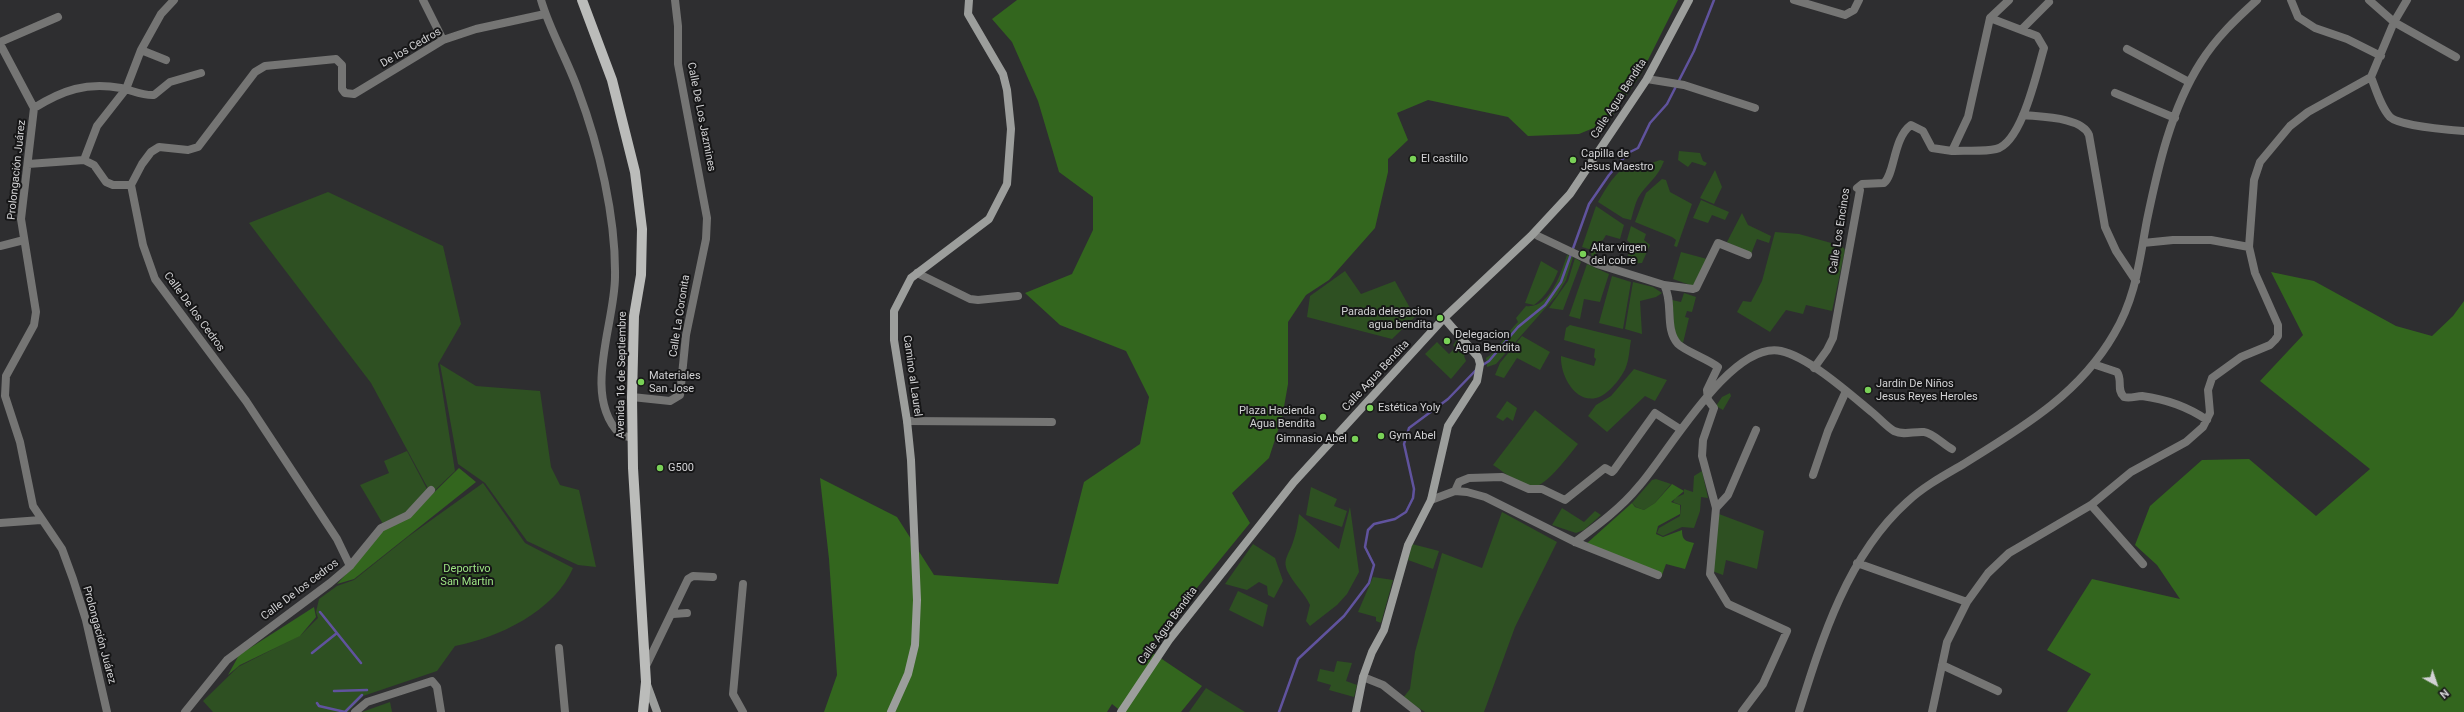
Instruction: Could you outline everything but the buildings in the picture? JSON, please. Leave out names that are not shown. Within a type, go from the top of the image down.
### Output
[{"type":"main road","name":"Avenida 16 de Septiembre","points":[[582,0],[612,80],[635,172],[641,222],[641,275],[634,316],[632,438],[646,682],[643,712]]},
{"type":"main road","name":"Camino al Laurel","points":[[891,712],[908,674],[916,645],[918,600],[908,421],[894,340],[894,311],[911,278],[989,219],[1007,184],[1011,129],[1007,90],[1003,74],[968,14],[969,0]]},
{"type":"main road","name":"Calle Agua Bendita","points":[[1121,712],[1169,640],[1294,482],[1444,318],[1531,236],[1570,194],[1647,78],[1689,0]]},
{"type":"main road","points":[[1356,712],[1363,677],[1372,652],[1384,630],[1408,545],[1431,500],[1448,426],[1477,381],[1479,373],[1480,364],[1474,350],[1444,318]]},
{"type":"main road","points":[[646,682],[657,712]]},
{"type":"street","points":[[84,160],[97,126],[126,89],[141,50],[161,14],[174,0]]},
{"type":"street","points":[[423,0],[443,40]]},
{"type":"street","points":[[541,0],[545,14],[578,89],[600,156],[612,233],[615,277],[602,389],[606,413],[619,434],[632,438]]},
{"type":"street","name":"Calle De Los Jazmines","points":[[676,0],[678,64],[707,210],[706,239]]},
{"type":"street","points":[[1794,0],[1845,16],[1854,10],[1859,0]]},
{"type":"street","points":[[1990,18],[2037,36],[2044,48],[2024,115],[2012,135],[1997,149],[1952,151],[1968,117],[1990,18],[2009,0]]},
{"type":"street","points":[[1799,712],[1813,671],[1857,563],[1881,530],[1907,502],[2052,406],[2093,364],[2115,333],[2129,305],[2136,281],[2160,161],[2189,82],[2220,37],[2257,0]]},
{"type":"street","points":[[2291,0],[2298,17],[2315,28],[2347,39],[2381,56]]},
{"type":"street","points":[[2368,0],[2394,22],[2456,57]]},
{"type":"street","points":[[1932,712],[1947,642],[1967,602],[1988,573],[2009,553],[2091,505],[2131,472],[2186,442],[2207,420],[2210,413],[2208,390],[2212,378],[2241,357],[2270,345],[2278,336],[2278,325],[2255,273],[2249,247],[2254,180],[2260,162],[2290,126],[2308,112],[2371,78],[2394,22],[2407,0]]},
{"type":"street","points":[[2022,29],[2049,2]]},
{"type":"street","name":"De los Cedros","points":[[131,185],[142,164],[155,149],[188,150],[198,147],[260,68],[333,58],[341,63],[342,89],[345,93],[354,94],[443,40],[476,30],[545,14]]},
{"type":"street","points":[[0,43],[58,17]]},
{"type":"street","name":"Prolongación Juárez","points":[[0,43],[34,108],[21,219],[36,318],[34,325],[6,376],[5,396],[20,442],[30,497],[41,520],[62,549],[73,579],[86,620],[107,712]]},
{"type":"street","points":[[141,50],[166,60]]},
{"type":"street","points":[[2127,50],[2189,82]]},
{"type":"street","points":[[34,108],[56,94],[74,88],[110,87],[154,94],[170,82],[202,73]]},
{"type":"street","points":[[1647,78],[1684,85],[1755,108]]},
{"type":"street","points":[[2371,78],[2385,110],[2392,118],[2441,129],[2464,131]]},
{"type":"street","points":[[2115,93],[2175,118]]},
{"type":"street","points":[[2024,115],[2076,122],[2086,128],[2089,135],[2105,227],[2116,251],[2136,281]]},
{"type":"street","name":"Calle Los Encinos","points":[[1814,368],[1828,350],[1833,338],[1851,246],[1860,190],[1858,186],[1862,184],[1880,184],[1889,178],[1893,155],[1911,125],[1923,131],[1932,148],[1952,151]]},
{"type":"street","points":[[28,164],[84,160],[94,165],[106,182],[113,185],[131,185]]},
{"type":"street","name":"Calle De los Cedros","points":[[131,185],[143,245],[155,279],[246,401],[337,539],[350,566]]},
{"type":"street","points":[[1538,236],[1597,264],[1664,285],[1693,289],[1696,288],[1718,243],[1748,255]]},
{"type":"street","name":"Calle La Coronita","points":[[632,397],[670,400],[680,395],[686,336],[706,239]]},
{"type":"street","points":[[0,246],[24,240]]},
{"type":"street","points":[[2143,243],[2174,240],[2211,240],[2249,247]]},
{"type":"street","points":[[917,273],[970,299],[978,300],[1018,296]]},
{"type":"street","points":[[1664,285],[1672,334],[1676,342],[1681,347],[1707,359],[1718,367],[1707,390],[1708,400],[1714,408],[1703,440],[1702,456],[1716,508],[1709,567],[1711,579],[1732,606],[1787,631],[1763,684],[1743,712]]},
{"type":"street","points":[[1575,542],[1622,504],[1639,487],[1691,413],[1729,374],[1756,355],[1768,351],[1780,350],[1814,368],[1846,391],[1893,430],[1904,434],[1924,432],[1952,449]]},
{"type":"street","points":[[2093,364],[2117,372],[2120,378],[2119,391],[2124,397],[2144,396],[2190,409],[2207,420]]},
{"type":"street","points":[[1813,476],[1831,423],[1846,391]]},
{"type":"street","points":[[1455,491],[1459,482],[1469,478],[1502,477],[1529,488],[1542,488],[1565,500],[1605,468],[1612,472],[1655,413],[1680,429]]},
{"type":"street","points":[[908,421],[1052,422]]},
{"type":"street","points":[[1716,508],[1728,495],[1756,430]]},
{"type":"street","name":"Calle De los cedros","points":[[185,712],[226,660],[350,566],[380,528],[408,515],[431,490]]},
{"type":"street","points":[[1431,500],[1455,491],[1467,492],[1485,497],[1575,542],[1658,575]]},
{"type":"street","points":[[2091,505],[2143,564]]},
{"type":"street","points":[[0,523],[41,520]]},
{"type":"street","points":[[1857,563],[1967,602]]},
{"type":"street","points":[[645,668],[673,614],[688,579],[693,576],[713,577]]},
{"type":"street","points":[[743,584],[733,694],[743,712]]},
{"type":"street","points":[[673,614],[687,614]]},
{"type":"street","points":[[559,648],[565,712]]},
{"type":"street","points":[[1942,665],[1998,691]]},
{"type":"street","points":[[1363,677],[1383,686],[1417,712]]},
{"type":"street","points":[[355,712],[367,702],[432,681],[435,684],[441,712]]},
{"type":"green space","points":[[1017,0],[1678,0],[1641,74],[1608,122],[1579,134],[1528,136],[1508,117],[1428,100],[1397,113],[1408,140],[1388,159],[1388,172],[1375,228],[1329,280],[1306,295],[1288,322],[1288,384],[1282,418],[1269,458],[1232,493],[1250,523],[1147,649],[1202,686],[1181,712],[1122,712],[1112,704],[1107,712],[824,712],[837,675],[829,559],[820,478],[897,517],[934,575],[1058,584],[1084,482],[1140,444],[1149,397],[1126,351],[1060,325],[1025,293],[1072,274],[1093,230],[1093,197],[1059,172],[1038,101],[1012,42],[992,19]]},
{"type":"green space","points":[[1679,151],[1700,153],[1703,161],[1707,163],[1705,166],[1692,162],[1688,167],[1678,160]]},
{"type":"green space","points":[[1660,160],[1664,161],[1662,167],[1638,198],[1631,220],[1623,218],[1598,202],[1605,189],[1623,168],[1636,162],[1638,168]]},
{"type":"green space","points":[[1715,170],[1722,187],[1714,204],[1700,198]]},
{"type":"green space","points":[[1662,179],[1666,180],[1670,192],[1692,204],[1677,247],[1674,246],[1676,240],[1672,237],[1635,222],[1646,193]]},
{"type":"green space","points":[[328,192],[443,246],[461,324],[438,364],[455,471],[431,494],[371,383],[249,223]]},
{"type":"green space","points":[[1701,200],[1729,212],[1725,220],[1712,215],[1708,223],[1693,218]]},
{"type":"green space","points":[[1596,206],[1624,225],[1620,239],[1606,235],[1603,240],[1592,244],[1599,260],[1591,255],[1592,250],[1582,247]]},
{"type":"green space","points":[[1742,213],[1748,225],[1771,236],[1769,243],[1757,239],[1751,254],[1727,242]]},
{"type":"green space","points":[[1631,226],[1646,234],[1644,240],[1650,245],[1642,263],[1626,264],[1631,244],[1627,240]]},
{"type":"green space","points":[[1775,232],[1799,234],[1842,246],[1845,250],[1832,311],[1806,305],[1803,314],[1786,310],[1770,332],[1737,312],[1743,301],[1751,302],[1762,281]]},
{"type":"green space","points":[[1681,252],[1707,259],[1693,286],[1673,279]]},
{"type":"green space","points":[[1567,255],[1573,257],[1566,280],[1557,295],[1496,364],[1487,367],[1486,358],[1494,351],[1518,322],[1516,318],[1526,306],[1542,302],[1548,296],[1558,280]]},
{"type":"green space","points":[[1575,258],[1581,262],[1563,310],[1549,308],[1568,281]]},
{"type":"green space","points":[[1541,261],[1558,271],[1554,281],[1538,302],[1534,305],[1525,303]]},
{"type":"green space","points":[[1587,264],[1609,274],[1600,302],[1584,299],[1580,319],[1569,316]]},
{"type":"green space","points":[[1345,271],[1361,294],[1395,281],[1415,317],[1392,339],[1307,317],[1310,296]]},
{"type":"green space","points":[[2271,272],[2314,281],[2396,326],[2432,336],[2453,316],[2464,301],[2464,712],[2067,712],[2091,674],[2047,650],[2092,579],[2180,599],[2157,565],[2135,545],[2150,506],[2202,460],[2249,459],[2316,516],[2370,469],[2260,381],[2303,335]]},
{"type":"green space","points":[[1612,276],[1631,282],[1623,329],[1599,323]]},
{"type":"green space","points":[[1633,282],[1653,287],[1662,293],[1656,297],[1640,301],[1642,334],[1625,329]]},
{"type":"green space","points":[[1684,293],[1696,297],[1692,312],[1687,311],[1685,317],[1689,318],[1683,343],[1676,335],[1672,300],[1681,302]]},
{"type":"green space","points":[[1570,325],[1631,340],[1628,362],[1621,377],[1608,392],[1600,397],[1588,398],[1581,396],[1575,392],[1566,379],[1561,363],[1561,356],[1594,366],[1596,359],[1594,357],[1595,349],[1564,340],[1566,328]]},
{"type":"green space","points":[[1522,336],[1550,352],[1540,370],[1517,358],[1504,378],[1495,375],[1500,363]]},
{"type":"green space","points":[[1457,340],[1467,352],[1464,356],[1466,361],[1451,379],[1425,354],[1437,342],[1449,354],[1455,348],[1453,345]]},
{"type":"green space","points":[[440,364],[476,386],[540,391],[551,467],[560,485],[579,490],[596,567],[578,565],[527,541],[485,483],[458,464]]},
{"type":"green space","points":[[1634,369],[1667,380],[1655,401],[1645,396],[1607,432],[1588,416],[1596,405],[1611,396]]},
{"type":"green space","points":[[1730,393],[1731,396],[1723,410],[1716,406],[1722,397]]},
{"type":"green space","points":[[1507,401],[1517,408],[1513,421],[1507,417],[1503,421],[1496,417]]},
{"type":"green space","points":[[1535,410],[1578,444],[1550,477],[1543,483],[1531,487],[1516,481],[1493,465]]},
{"type":"green space","points":[[407,451],[428,491],[415,507],[383,524],[360,485],[389,473],[384,461]]},
{"type":"green space","points":[[459,468],[476,482],[354,579],[337,584],[360,559],[379,532],[409,517]]},
{"type":"green space","points":[[1702,471],[1708,498],[1701,497],[1700,511],[1694,528],[1682,527],[1663,536],[1657,533],[1659,528],[1680,516],[1681,505],[1673,502],[1675,498],[1684,494],[1684,489],[1693,492],[1694,476]]},
{"type":"green space","points":[[1656,479],[1671,484],[1655,503],[1644,510],[1636,507],[1632,503],[1652,480]]},
{"type":"green space","name":"Deportivo San Martín","points":[[483,483],[525,543],[573,568],[565,583],[553,597],[539,609],[506,629],[472,642],[455,646],[437,671],[363,696],[348,712],[213,712],[203,701],[238,667],[301,635],[318,618],[316,612],[319,599],[337,586],[354,580],[409,536]]},
{"type":"green space","points":[[1672,484],[1684,491],[1671,502],[1680,505],[1680,514],[1658,526],[1656,534],[1663,537],[1682,530],[1685,540],[1694,543],[1685,569],[1666,564],[1662,575],[1586,544],[1632,503],[1635,507],[1644,510],[1655,503]]},
{"type":"green space","points":[[1311,487],[1337,499],[1334,506],[1347,511],[1342,527],[1306,515]]},
{"type":"green space","points":[[1350,507],[1359,572],[1347,594],[1337,605],[1310,626],[1306,621],[1310,605],[1291,578],[1286,565],[1286,558],[1295,535],[1299,514],[1339,549]]},
{"type":"green space","points":[[1562,508],[1584,522],[1595,511],[1601,515],[1584,530],[1576,533],[1552,525]]},
{"type":"green space","points":[[1502,512],[1557,542],[1515,627],[1484,712],[1425,712],[1403,698],[1410,689],[1415,652],[1442,553],[1482,568]]},
{"type":"green space","points":[[1719,514],[1764,531],[1757,569],[1726,560],[1723,575],[1712,571]]},
{"type":"green space","points":[[1253,544],[1275,558],[1283,581],[1274,598],[1268,595],[1267,586],[1259,582],[1247,590],[1225,584]]},
{"type":"green space","points":[[1412,544],[1439,551],[1433,569],[1408,560]]},
{"type":"green space","points":[[1373,577],[1393,580],[1381,623],[1376,621],[1376,617],[1358,612]]},
{"type":"green space","points":[[1238,591],[1268,605],[1263,627],[1229,610]]},
{"type":"green space","points":[[314,607],[316,617],[300,636],[240,665],[228,675],[239,655]]},
{"type":"green space","points":[[1337,661],[1352,663],[1346,681],[1357,685],[1354,697],[1329,690],[1331,685],[1317,681],[1320,669],[1334,672]]},
{"type":"green space","points":[[1206,688],[1245,712],[1189,712]]},
{"type":"green space","points":[[390,702],[392,712],[362,712]]},
{"type":"waterway","points":[[1481,366],[1489,361],[1518,327],[1545,305],[1561,282],[1589,204],[1609,175],[1628,153],[1638,148],[1650,123],[1667,104],[1694,51],[1714,0]]},
{"type":"waterway","points":[[1279,712],[1298,659],[1344,616],[1369,583],[1374,565],[1365,547],[1368,530],[1374,524],[1395,519],[1406,512],[1413,498],[1414,489],[1404,444],[1409,428],[1448,399],[1477,369]]},
{"type":"waterway","points":[[320,612],[361,663]]},
{"type":"waterway","points":[[312,653],[337,633]]},
{"type":"waterway","points":[[334,691],[367,690]]},
{"type":"waterway","points":[[317,703],[319,706],[345,712],[362,695]]},
{"type":"place","name":"El castillo","points":[[1413,159]]},
{"type":"place","name":"Capilla de Jesus Maestro","points":[[1573,160]]},
{"type":"place","name":"Altar virgen del cobre","points":[[1583,254]]},
{"type":"place","name":"Parada delegacion agua bendita","points":[[1440,318]]},
{"type":"place","name":"Delegacion Agua Bendita","points":[[1447,341]]},
{"type":"place","name":"Materiales San Jose","points":[[641,382]]},
{"type":"place","name":"Jardin De Niños Jesus Reyes Heroles","points":[[1868,390]]},
{"type":"place","name":"Estética Yoly","points":[[1370,408]]},
{"type":"place","name":"Plaza Hacienda Agua Bendita","points":[[1323,417]]},
{"type":"place","name":"Gym Abel","points":[[1381,436]]},
{"type":"place","name":"Gimnasio Abel","points":[[1355,439]]},
{"type":"place","name":"G500","points":[[660,468]]}]
